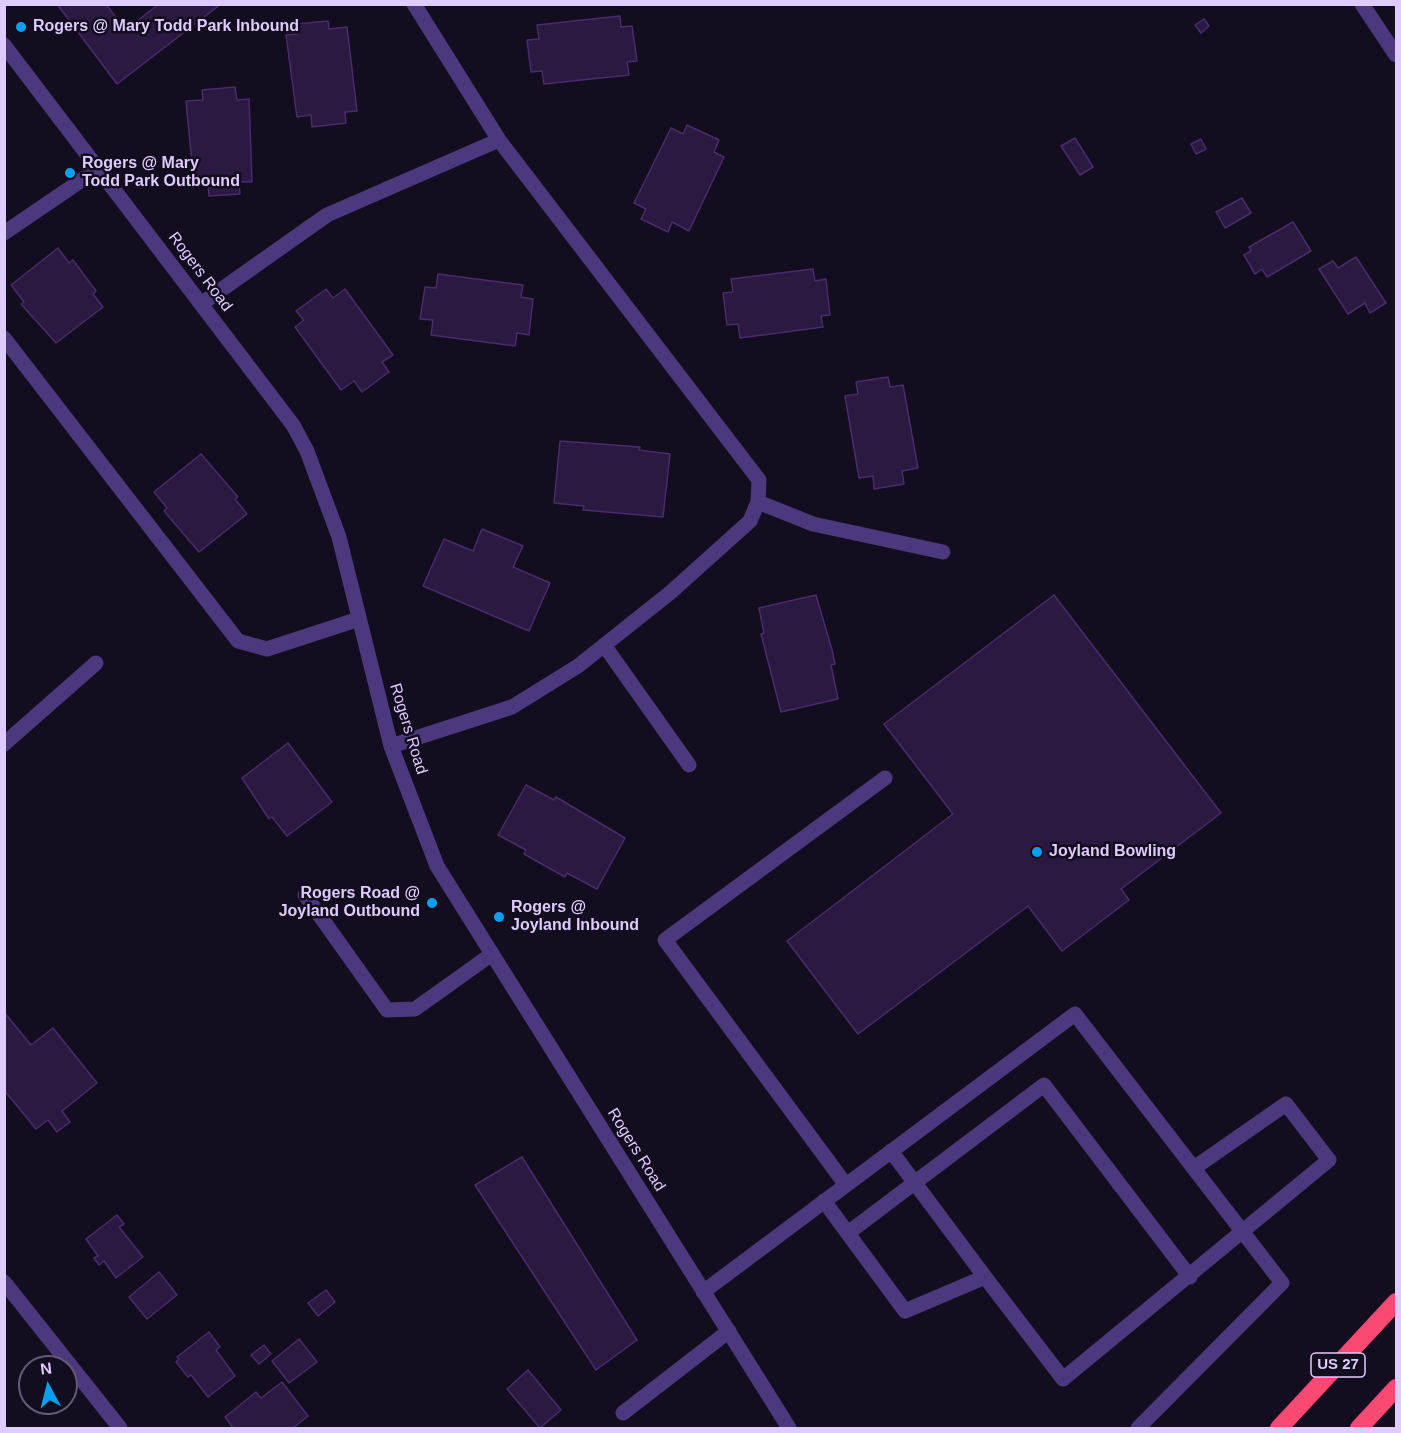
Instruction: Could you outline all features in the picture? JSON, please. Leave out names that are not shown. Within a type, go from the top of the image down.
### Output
[{"type":"highway","name":"US 27","points":[[1279,1428],[1396,1302]]},
{"type":"highway","points":[[1359,1428],[1396,1388]]},
{"type":"street","points":[[391,747],[512,707],[578,666],[671,592],[750,521],[758,502],[759,480],[499,140],[414,4]]},
{"type":"street","points":[[1362,4],[1396,55]]},
{"type":"street","name":"Rogers Road","points":[[4,45],[293,425],[307,451],[339,537],[391,747],[437,866],[789,1428]]},
{"type":"street","points":[[201,304],[327,214],[499,140]]},
{"type":"street","points":[[4,233],[98,169]]},
{"type":"street","points":[[4,338],[238,641],[267,649],[359,619]]},
{"type":"street","points":[[758,502],[813,524],[943,552]]},
{"type":"street","points":[[604,645],[689,765]]},
{"type":"street","points":[[4,744],[96,663]]},
{"type":"street","points":[[846,1185],[665,940],[885,778]]},
{"type":"street","points":[[305,895],[387,1010],[415,1009],[492,954]]},
{"type":"street","points":[[703,1292],[1075,1014],[1282,1282],[1138,1428]]},
{"type":"street","points":[[848,1233],[916,1184],[1044,1084],[1190,1277]]},
{"type":"street","points":[[891,1151],[1063,1379],[1244,1233],[1329,1160],[1286,1104],[1194,1168]]},
{"type":"street","points":[[824,1202],[905,1311],[985,1277]]},
{"type":"street","points":[[4,1282],[120,1428]]},
{"type":"street","points":[[623,1413],[729,1331]]},
{"type":"building","points":[[57,4],[106,4],[125,30],[159,4],[221,4],[117,84]]},
{"type":"building","points":[[620,16],[621,27],[632,26],[637,61],[627,62],[629,75],[544,84],[542,71],[531,72],[527,40],[539,39],[537,25]]},
{"type":"building","points":[[1204,19],[1209,26],[1201,33],[1195,25]]},
{"type":"building","points":[[328,21],[329,29],[347,27],[357,111],[345,112],[346,123],[312,127],[311,115],[297,117],[286,35],[298,34],[297,24]]},
{"type":"building","points":[[235,87],[237,100],[249,99],[252,182],[239,182],[240,194],[209,196],[208,184],[194,185],[186,101],[203,100],[202,90]]},
{"type":"building","points":[[687,125],[719,140],[714,152],[724,157],[689,231],[672,222],[668,232],[641,219],[646,209],[634,203],[671,128],[683,134]]},
{"type":"building","points":[[1075,138],[1093,167],[1080,175],[1061,146]]},
{"type":"building","points":[[1201,139],[1206,149],[1196,154],[1191,144]]},
{"type":"building","points":[[1242,198],[1251,213],[1225,228],[1216,212]]},
{"type":"building","points":[[1293,222],[1311,251],[1267,277],[1262,269],[1255,274],[1244,255],[1251,251],[1249,247]]},
{"type":"building","points":[[58,248],[69,263],[73,260],[96,291],[93,294],[103,307],[56,343],[21,304],[24,302],[11,285]]},
{"type":"building","points":[[1356,257],[1386,303],[1370,313],[1365,303],[1348,314],[1319,269],[1333,261],[1338,268]]},
{"type":"building","points":[[813,269],[815,281],[826,279],[830,315],[821,316],[823,327],[740,338],[738,324],[727,325],[723,293],[733,292],[731,279]]},
{"type":"building","points":[[438,274],[523,285],[521,297],[533,299],[529,335],[517,333],[515,346],[431,335],[433,320],[420,319],[425,287],[436,288]]},
{"type":"building","points":[[326,289],[333,298],[345,289],[393,355],[382,362],[389,372],[362,392],[354,381],[341,390],[295,327],[304,320],[296,311]]},
{"type":"building","points":[[888,377],[890,387],[903,385],[918,468],[902,471],[904,484],[874,489],[873,476],[859,478],[845,396],[858,394],[856,382]]},
{"type":"building","points":[[560,441],[640,447],[639,450],[670,454],[663,517],[583,510],[584,506],[554,503]]},
{"type":"building","points":[[201,454],[238,497],[235,499],[247,514],[199,552],[164,511],[167,508],[154,492]]},
{"type":"building","points":[[482,529],[523,546],[513,567],[550,583],[529,631],[423,586],[444,539],[473,551]]},
{"type":"building","points":[[816,595],[835,664],[831,665],[838,699],[781,712],[761,634],[764,633],[759,608]]},
{"type":"building","name":"Joyland Bowling","points":[[1054,595],[1221,813],[1121,889],[1129,900],[1062,951],[1028,906],[858,1034],[787,941],[953,814],[884,724]]},
{"type":"building","points":[[288,743],[332,802],[287,836],[272,817],[269,819],[242,778]]},
{"type":"building","points":[[526,785],[554,800],[556,797],[625,838],[597,889],[567,873],[565,877],[524,854],[526,850],[498,835]]},
{"type":"building","points":[[4,1012],[31,1045],[53,1028],[97,1083],[62,1111],[70,1122],[57,1132],[48,1120],[36,1129],[4,1090]]},
{"type":"building","points":[[522,1157],[637,1340],[596,1370],[475,1185]]},
{"type":"building","points":[[117,1215],[124,1224],[119,1227],[143,1257],[116,1278],[104,1261],[99,1265],[94,1258],[98,1256],[86,1239]]},
{"type":"building","points":[[159,1272],[177,1295],[147,1319],[129,1297]]},
{"type":"building","points":[[326,1290],[335,1302],[318,1316],[308,1303]]},
{"type":"building","points":[[209,1332],[220,1347],[216,1350],[235,1376],[208,1397],[191,1375],[188,1377],[176,1362],[179,1359],[177,1357]]},
{"type":"building","points":[[299,1339],[317,1362],[289,1383],[272,1361]]},
{"type":"building","points":[[264,1345],[271,1354],[259,1364],[251,1355]]},
{"type":"building","points":[[528,1370],[561,1410],[540,1428],[507,1389]]},
{"type":"building","points":[[282,1382],[308,1416],[293,1428],[233,1428],[225,1417],[256,1392],[261,1398]]},
{"type":"place","name":"Rogers @ Mary Todd Park Inbound","points":[[21,27]]},
{"type":"place","name":"Rogers @ Mary Todd Park Outbound","points":[[70,173]]},
{"type":"place","name":"Joyland Bowling","points":[[1037,852]]},
{"type":"place","name":"Rogers Road @ Joyland Outbound","points":[[432,903]]},
{"type":"place","name":"Rogers @ Joyland Inbound","points":[[499,917]]}]
